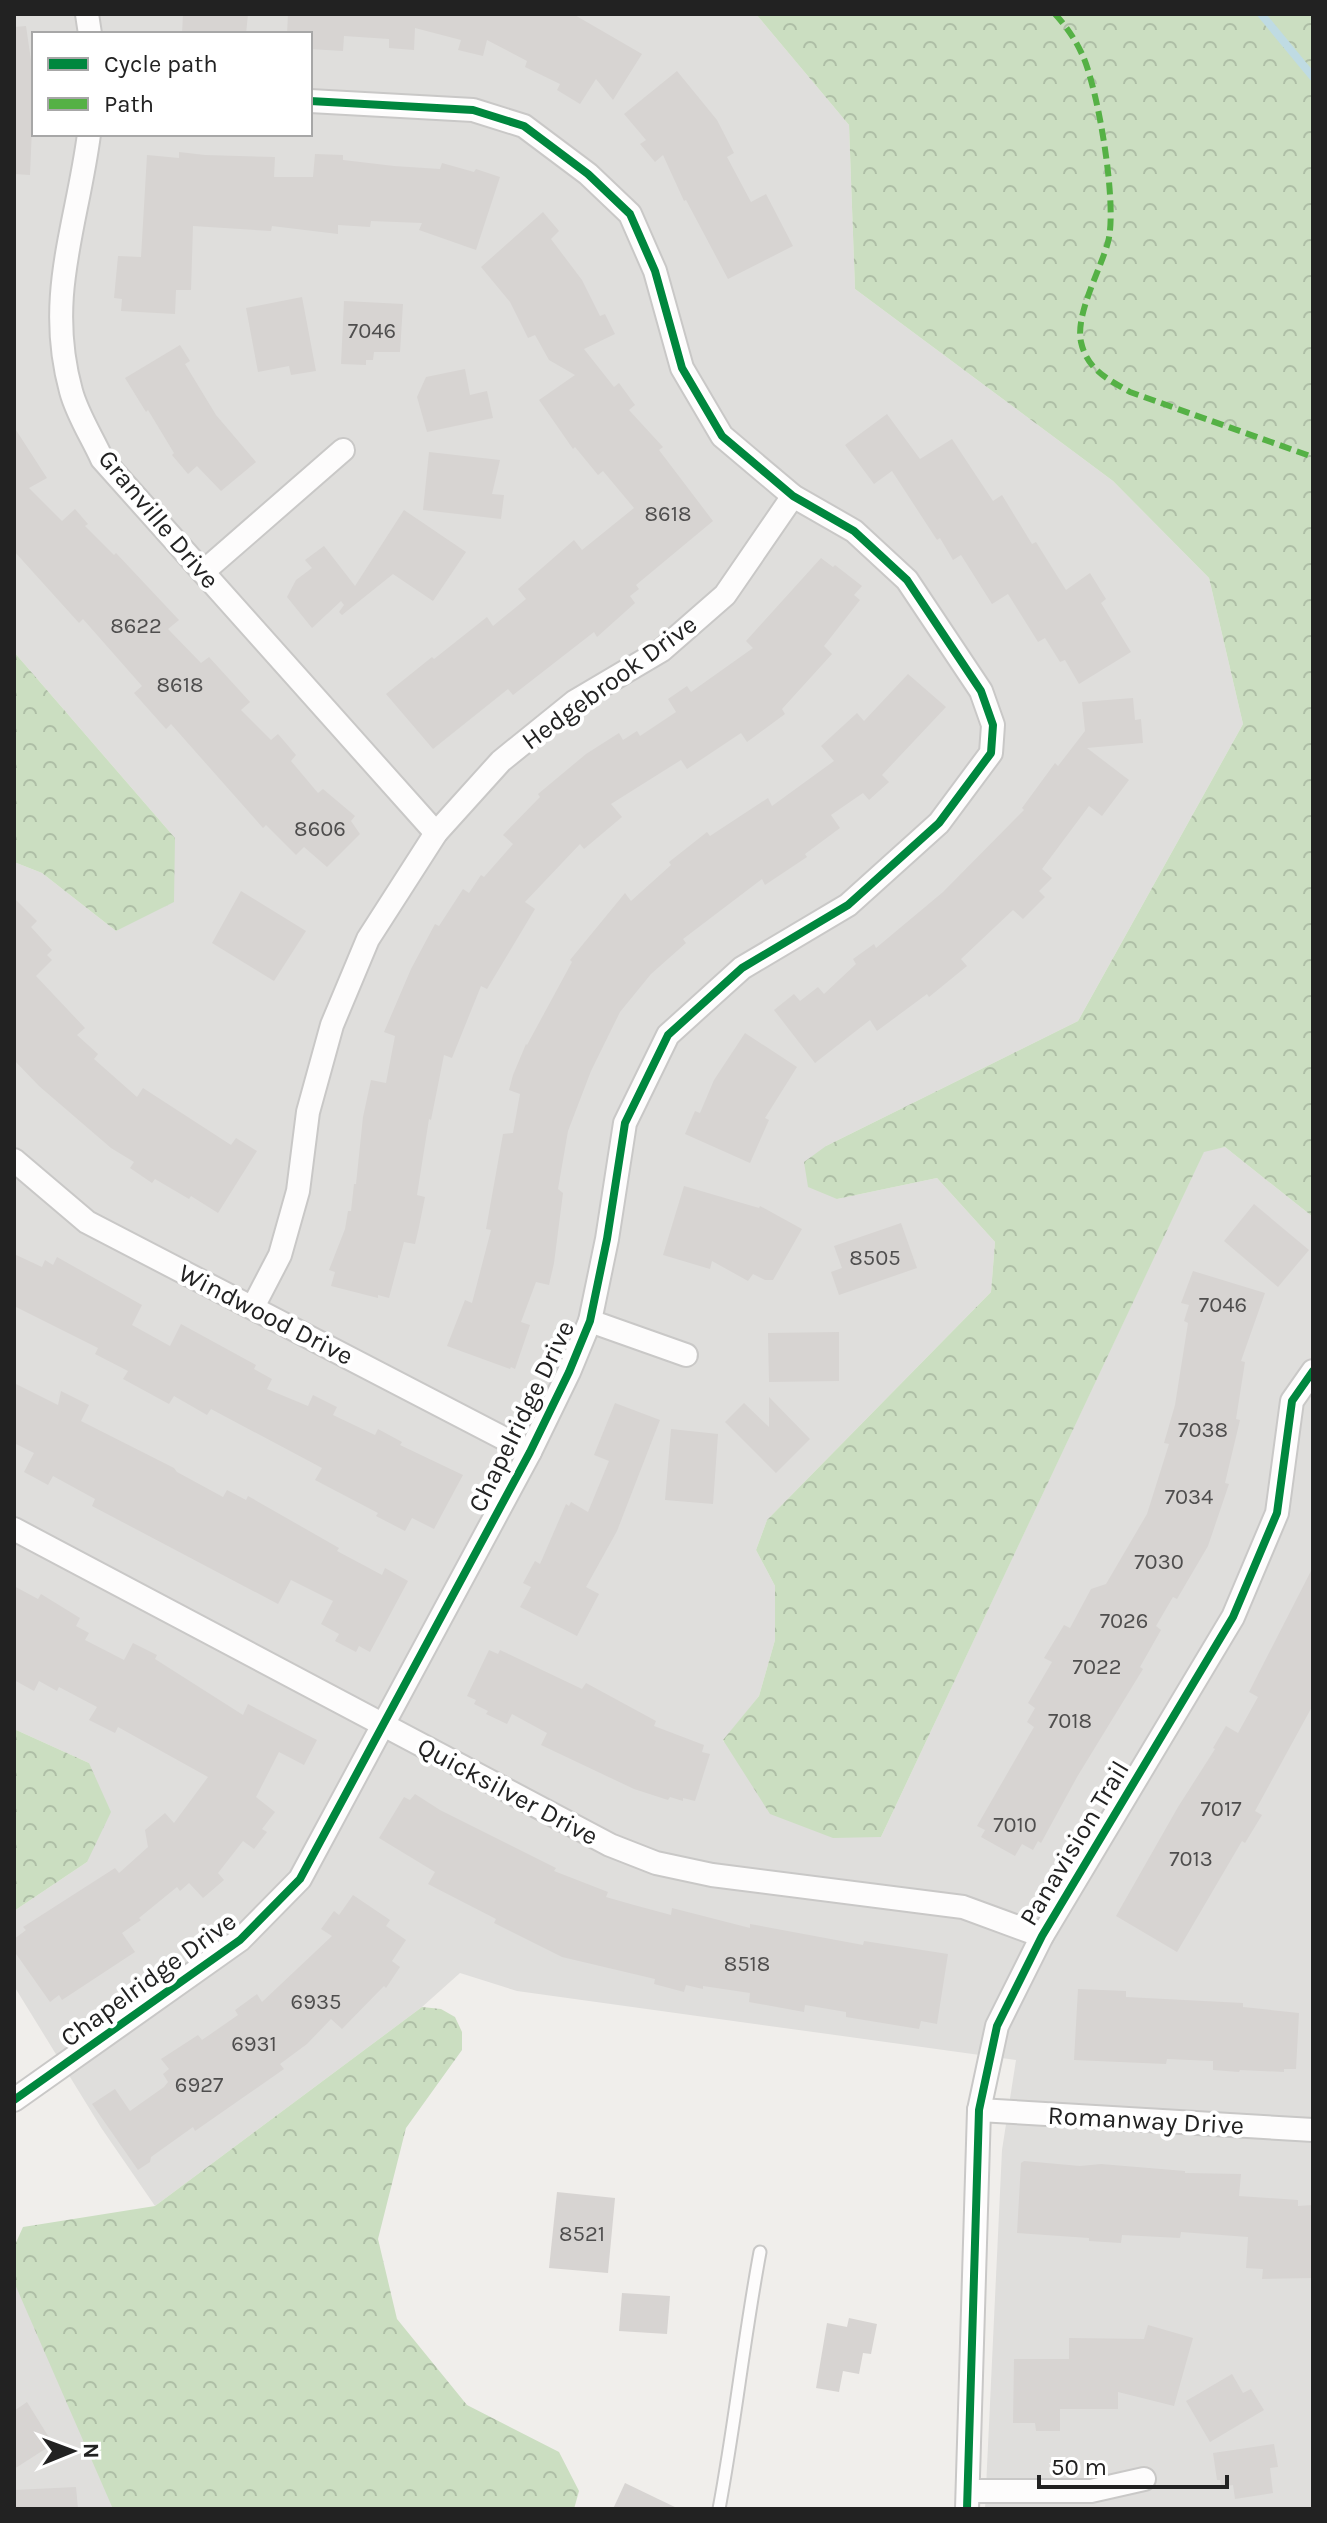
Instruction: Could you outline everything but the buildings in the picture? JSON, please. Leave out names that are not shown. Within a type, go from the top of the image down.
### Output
[{"type":"street","points":[[312,101],[473,110],[524,126],[588,174],[630,214],[655,271],[682,368],[722,436],[793,496]]},
{"type":"street","name":"Granville Drive","points":[[89,136],[84,174],[61,277],[60,341],[72,394],[102,459],[436,833]]},
{"type":"street","points":[[203,572],[343,450]]},
{"type":"street","name":"Chapelridge Drive","points":[[14,2100],[240,1940],[300,1879],[530,1452],[569,1372],[590,1321],[607,1239],[625,1123],[668,1035],[742,968],[848,905],[939,823],[991,753],[993,725],[981,691],[907,580],[854,531],[793,496]]},
{"type":"street","name":"Hedgebrook Drive","points":[[253,1307],[280,1255],[298,1191],[308,1112],[332,1025],[368,939],[436,833],[501,761],[574,702],[662,650],[725,595],[793,496]]},
{"type":"street","name":"Windwood Drive","points":[[16,1168],[87,1222],[530,1452]]},
{"type":"street","points":[[590,1321],[686,1355]]},
{"type":"street","name":"Panavision Trail","points":[[968,2500],[979,2110],[997,2026],[1042,1936],[1233,1617],[1277,1513],[1292,1401],[1313,1371]]},
{"type":"street","name":"Quicksilver Drive","points":[[14,1529],[610,1845],[656,1863],[712,1875],[963,1907],[1042,1936]]},
{"type":"street","name":"Romanway Drive","points":[[979,2110],[1313,2130]]},
{"type":"street","points":[[968,2500],[1091,2491],[1144,2479]]},
{"type":"lane","points":[[719,2509],[736,2419],[748,2317],[760,2252]]},
{"type":"shaded area","points":[[14,14],[756,14],[849,125],[855,289],[1113,481],[1209,578],[1243,724],[1078,1021],[826,1146],[837,1199],[937,1178],[995,1242],[991,1292],[767,1520],[756,1550],[775,1586],[775,1640],[759,1696],[723,1741],[881,1837],[1204,1151],[1225,1147],[1313,1217],[1313,2509],[985,2509],[1002,2150],[1016,2060],[517,1991],[460,1973],[422,2007],[155,2206],[102,2129],[14,1986],[14,1911],[87,1862],[89,1763],[14,1729],[14,862],[42,873],[116,931],[175,838],[14,652]]},
{"type":"shaded area","points":[[14,2268],[116,2509],[14,2509]]},
{"type":"green space","points":[[756,14],[1313,14],[1313,1217],[1225,1147],[1204,1152],[881,1837],[833,1838],[770,1814],[723,1740],[759,1696],[775,1640],[775,1586],[756,1550],[767,1520],[991,1292],[995,1242],[937,1178],[837,1199],[808,1187],[804,1162],[826,1146],[1078,1021],[1243,724],[1209,578],[1113,481],[855,289],[849,125]]},
{"type":"green space","points":[[14,652],[175,838],[174,902],[116,931],[42,873],[14,862]]},
{"type":"green space","points":[[14,1729],[89,1763],[111,1812],[87,1862],[14,1911]]},
{"type":"green space","points":[[422,2007],[441,2009],[455,2017],[462,2032],[462,2050],[406,2128],[378,2239],[397,2319],[467,2405],[559,2452],[579,2491],[574,2509],[113,2509],[14,2282],[14,2247],[23,2227],[155,2206]]},
{"type":"waterway","points":[[1261,14],[1313,77]]},
{"type":"marked path","points":[[1055,14],[1076,43],[1088,70],[1100,119],[1108,176],[1108,242],[1085,305],[1080,331],[1088,359],[1106,378],[1130,392],[1313,457]]},
{"type":"cycle path","points":[[14,2100],[240,1940],[300,1879],[530,1452],[569,1372],[590,1321],[607,1239],[625,1123],[668,1035],[742,968],[848,905],[939,823],[991,753],[993,725],[981,691],[907,580],[854,531],[793,496],[722,436],[682,368],[655,271],[630,214],[588,174],[524,126],[473,110],[312,101]]},
{"type":"cycle path","points":[[967,2509],[979,2110],[997,2026],[1042,1936],[1233,1617],[1277,1513],[1292,1401],[1313,1371]]}]
